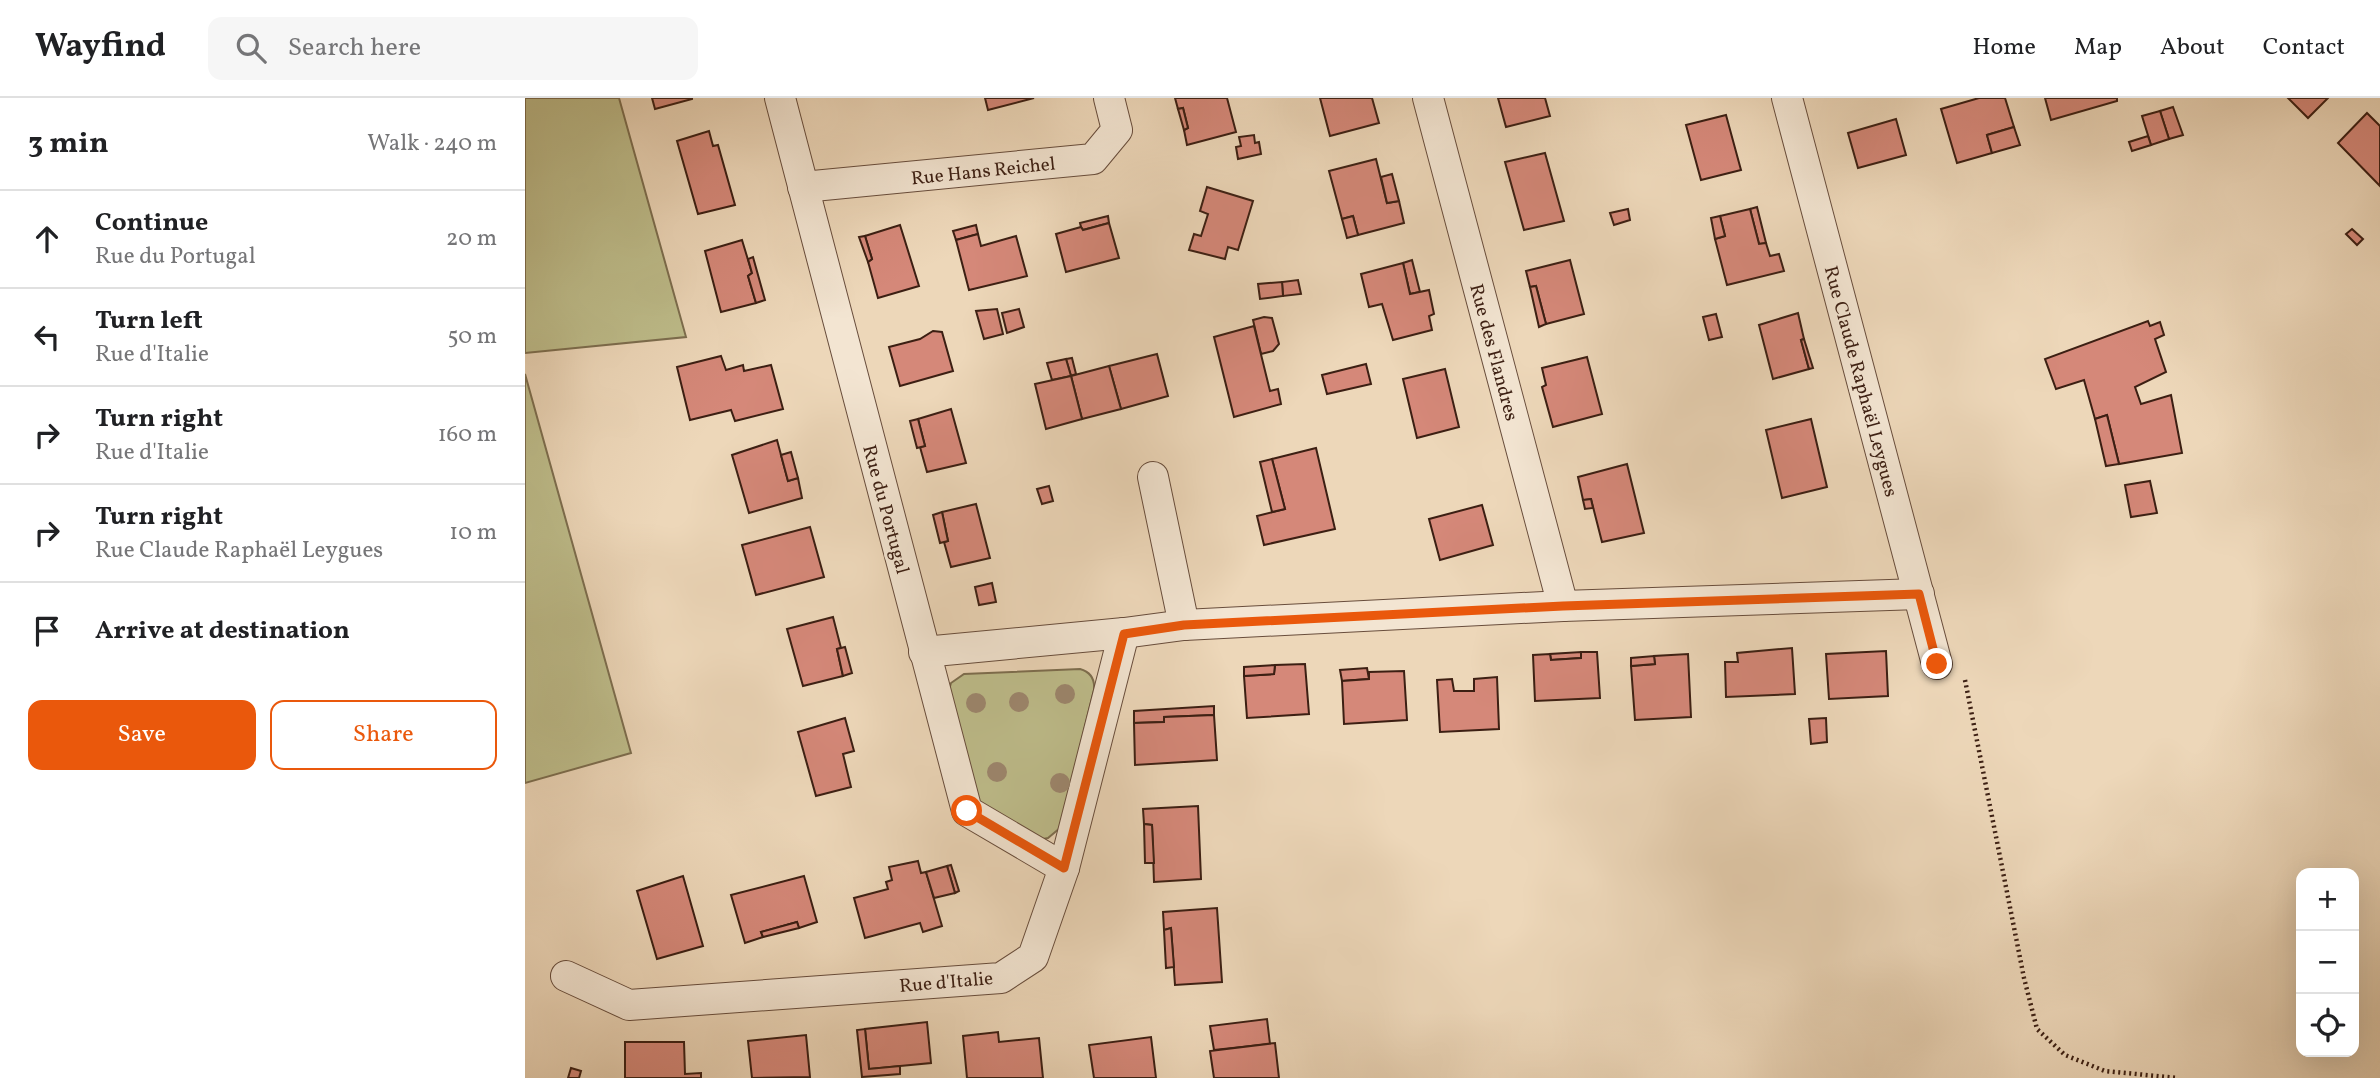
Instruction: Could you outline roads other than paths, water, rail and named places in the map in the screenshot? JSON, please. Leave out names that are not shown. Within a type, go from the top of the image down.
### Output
[{"type":"street","name":"Rue du Portugal","points":[[780,98],[967,811],[1064,868]]},
{"type":"street","name":"Rue Hans Reichel","points":[[803,187],[1093,159],[1117,130],[1109,98]]},
{"type":"street","name":"Rue des Flandres","points":[[1428,98],[1563,606]]},
{"type":"street","name":"Rue Claude Raphaël Leygues","points":[[1787,98],[1919,594],[1950,666]]},
{"type":"street","points":[[1153,477],[1184,625]]},
{"type":"street","points":[[924,652],[1124,634],[1184,625],[1563,606],[1919,594]]},
{"type":"street","name":"Rue d'Italie","points":[[566,976],[629,1005],[1001,978],[1033,957],[1064,868],[1124,634]]}]
